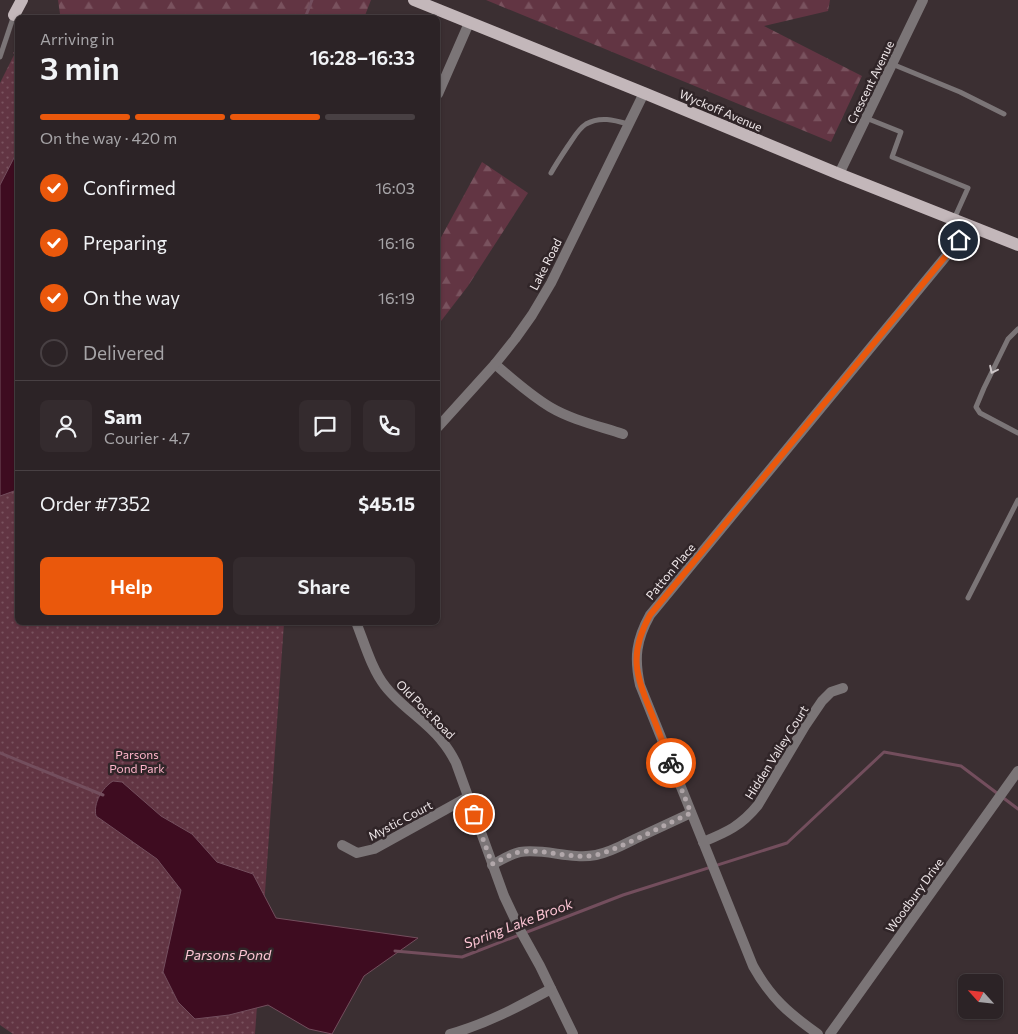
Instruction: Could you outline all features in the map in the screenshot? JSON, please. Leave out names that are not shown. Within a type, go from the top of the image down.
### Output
[{"type":"main road","points":[[14,15],[18,0]]},
{"type":"main road","name":"Wyckoff Avenue","points":[[414,0],[839,174],[1018,244]]},
{"type":"street","name":"Crescent Avenue","points":[[839,174],[923,0]]},
{"type":"street","points":[[440,89],[469,23]]},
{"type":"street","name":"Lake Road","points":[[440,424],[494,364],[532,315],[551,283],[644,93]]},
{"type":"street","name":"Patton Place","points":[[818,1034],[788,1012],[774,998],[753,966],[640,685],[636,659],[638,643],[650,615],[972,226]]},
{"type":"street","points":[[494,364],[534,397],[551,408],[623,434]]},
{"type":"street","name":"Old Post Road","points":[[357,625],[377,674],[385,686],[441,739],[456,763],[492,864],[512,913],[573,1034]]},
{"type":"street","name":"Hidden Valley Court","points":[[703,842],[731,830],[749,816],[758,805],[822,700],[831,692],[843,688]]},
{"type":"street","name":"Woodbury Drive","points":[[830,1034],[1018,771]]},
{"type":"street","name":"Mystic Court","points":[[342,845],[357,853],[374,849],[468,797]]},
{"type":"street","points":[[492,864],[520,852],[533,851],[579,857],[608,852],[691,813]]},
{"type":"street","points":[[450,1034],[486,1022],[513,1010],[551,989]]},
{"type":"lane","points":[[0,56],[14,15]]},
{"type":"lane","points":[[892,64],[960,92],[1004,114]]},
{"type":"lane","points":[[866,118],[901,132],[892,157],[968,188],[954,219]]},
{"type":"lane","points":[[551,173],[577,132],[586,124],[612,119],[629,124]]},
{"type":"lane","points":[[1018,329],[1008,339],[976,408],[980,413],[1018,433]]},
{"type":"lane","points":[[968,598],[1018,500]]},
{"type":"green space","points":[[58,0],[371,0],[365,15],[60,14]]},
{"type":"green space","points":[[486,0],[830,0],[828,11],[764,26],[862,76],[831,142]]},
{"type":"green space","name":"Parsons Pond Park","points":[[15,53],[15,625],[284,625],[255,1034],[13,1034],[0,1025],[0,83]]},
{"type":"green space","points":[[482,162],[528,193],[468,286],[440,322],[440,239]]},
{"type":"water","points":[[15,156],[15,491],[0,496],[0,185]]},
{"type":"water","name":"Parsons Pond","points":[[113,781],[122,782],[161,816],[192,834],[217,862],[253,874],[276,918],[418,938],[364,976],[332,1034],[309,1029],[268,1005],[229,1015],[195,1019],[178,1002],[163,972],[181,890],[157,859],[96,816],[95,811],[99,796]]},
{"type":"waterway","points":[[306,15],[312,0]]},
{"type":"waterway","name":"Spring Lake Brook","points":[[395,951],[462,957],[623,895],[787,843],[884,752],[961,766],[1018,809]]},
{"type":"waterway","name":"Spring Lake Brook","points":[[0,753],[103,795]]},
{"type":"way so far","points":[[474,814],[492,864],[520,852],[533,851],[579,857],[608,852],[691,813],[671,763]]},
{"type":"route","points":[[671,763],[640,685],[637,671],[638,643],[650,615],[959,240]]}]
